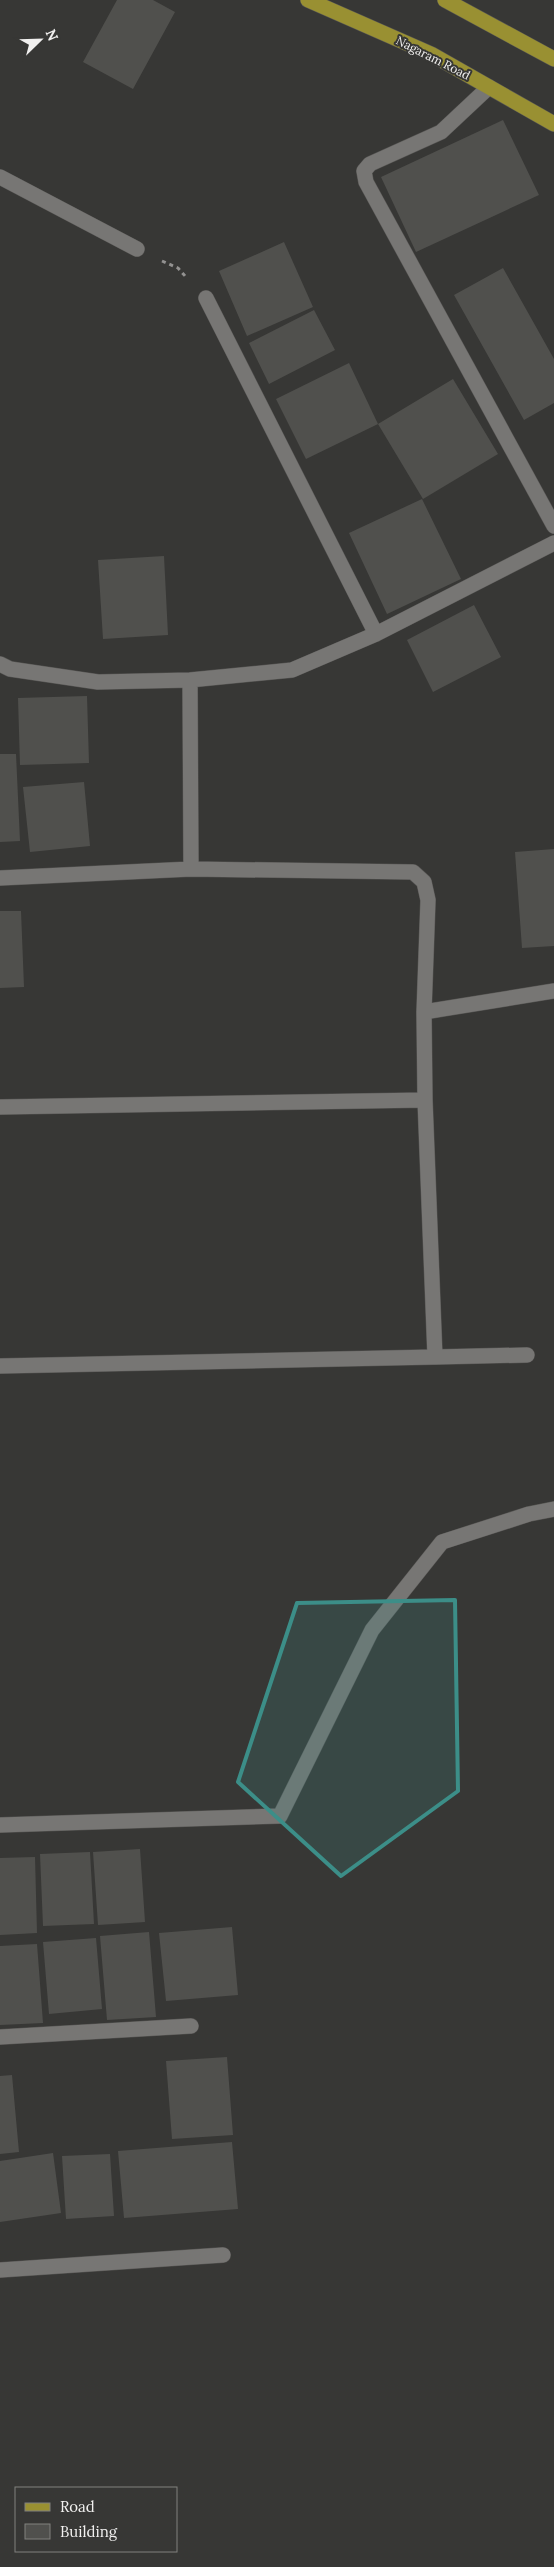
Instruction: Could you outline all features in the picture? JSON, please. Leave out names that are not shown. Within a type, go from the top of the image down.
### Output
[{"type":"main road","name":"Nagaram Road","points":[[308,0],[431,54],[554,124]]},
{"type":"main road","points":[[445,0],[554,59]]},
{"type":"street","points":[[488,87],[441,132],[370,164],[364,172],[366,182],[554,526]]},
{"type":"street","points":[[0,177],[137,249]]},
{"type":"street","points":[[206,298],[376,634]]},
{"type":"street","points":[[0,664],[10,669],[98,682],[190,680],[292,670],[376,634],[554,543]]},
{"type":"street","points":[[190,680],[190,869]]},
{"type":"street","points":[[0,878],[190,869],[413,872],[424,882],[428,900],[424,1012],[425,1100],[435,1357]]},
{"type":"street","points":[[424,1012],[554,990]]},
{"type":"street","points":[[0,1107],[425,1100]]},
{"type":"street","points":[[0,1366],[527,1355]]},
{"type":"street","points":[[0,1825],[280,1816],[372,1630],[442,1542],[529,1514],[554,1508]]},
{"type":"street","points":[[0,2037],[191,2026]]},
{"type":"street","points":[[0,2270],[223,2255]]},
{"type":"path","points":[[137,249],[178,268],[206,298]]},
{"type":"highlighted area","points":[[455,1600],[458,1791],[341,1876],[238,1782],[297,1603]]},
{"type":"building","points":[[117,0],[153,0],[175,12],[133,89],[83,62]]},
{"type":"building","points":[[503,120],[539,195],[416,252],[381,177]]},
{"type":"building","points":[[284,242],[313,307],[247,336],[219,271]]},
{"type":"building","points":[[503,268],[554,359],[554,403],[524,420],[454,295]]},
{"type":"building","points":[[314,310],[335,350],[269,384],[249,343]]},
{"type":"building","points":[[349,363],[378,424],[306,459],[276,399]]},
{"type":"building","points":[[453,379],[498,454],[423,499],[378,424]]},
{"type":"building","points":[[422,499],[461,579],[387,614],[349,533]]},
{"type":"building","points":[[164,556],[168,635],[103,639],[98,560]]},
{"type":"building","points":[[474,605],[501,657],[433,692],[407,640]]},
{"type":"building","points":[[87,696],[89,763],[20,765],[18,698]]},
{"type":"building","points":[[0,754],[16,754],[20,841],[0,842]]},
{"type":"building","points":[[84,782],[90,846],[30,852],[23,787]]},
{"type":"building","points":[[554,849],[554,946],[522,948],[515,852]]},
{"type":"building","points":[[0,911],[21,911],[24,987],[0,988]]},
{"type":"building","points":[[140,1849],[145,1922],[98,1925],[93,1852]]},
{"type":"building","points":[[90,1852],[94,1924],[43,1926],[40,1854]]},
{"type":"building","points":[[35,1857],[37,1933],[0,1935],[0,1858]]},
{"type":"building","points":[[232,1927],[238,1995],[166,2001],[159,1933]]},
{"type":"building","points":[[149,1932],[156,2017],[107,2020],[100,1936]]},
{"type":"building","points":[[96,1938],[102,2009],[49,2014],[43,1942]]},
{"type":"building","points":[[37,1944],[43,2023],[0,2025],[0,1946]]},
{"type":"building","points":[[227,2057],[233,2135],[172,2139],[166,2061]]},
{"type":"building","points":[[12,2075],[19,2152],[0,2154],[0,2076]]},
{"type":"building","points":[[232,2142],[238,2209],[124,2218],[118,2151]]},
{"type":"building","points":[[53,2153],[61,2213],[0,2222],[0,2161]]},
{"type":"building","points":[[110,2154],[114,2216],[66,2219],[62,2156]]}]
